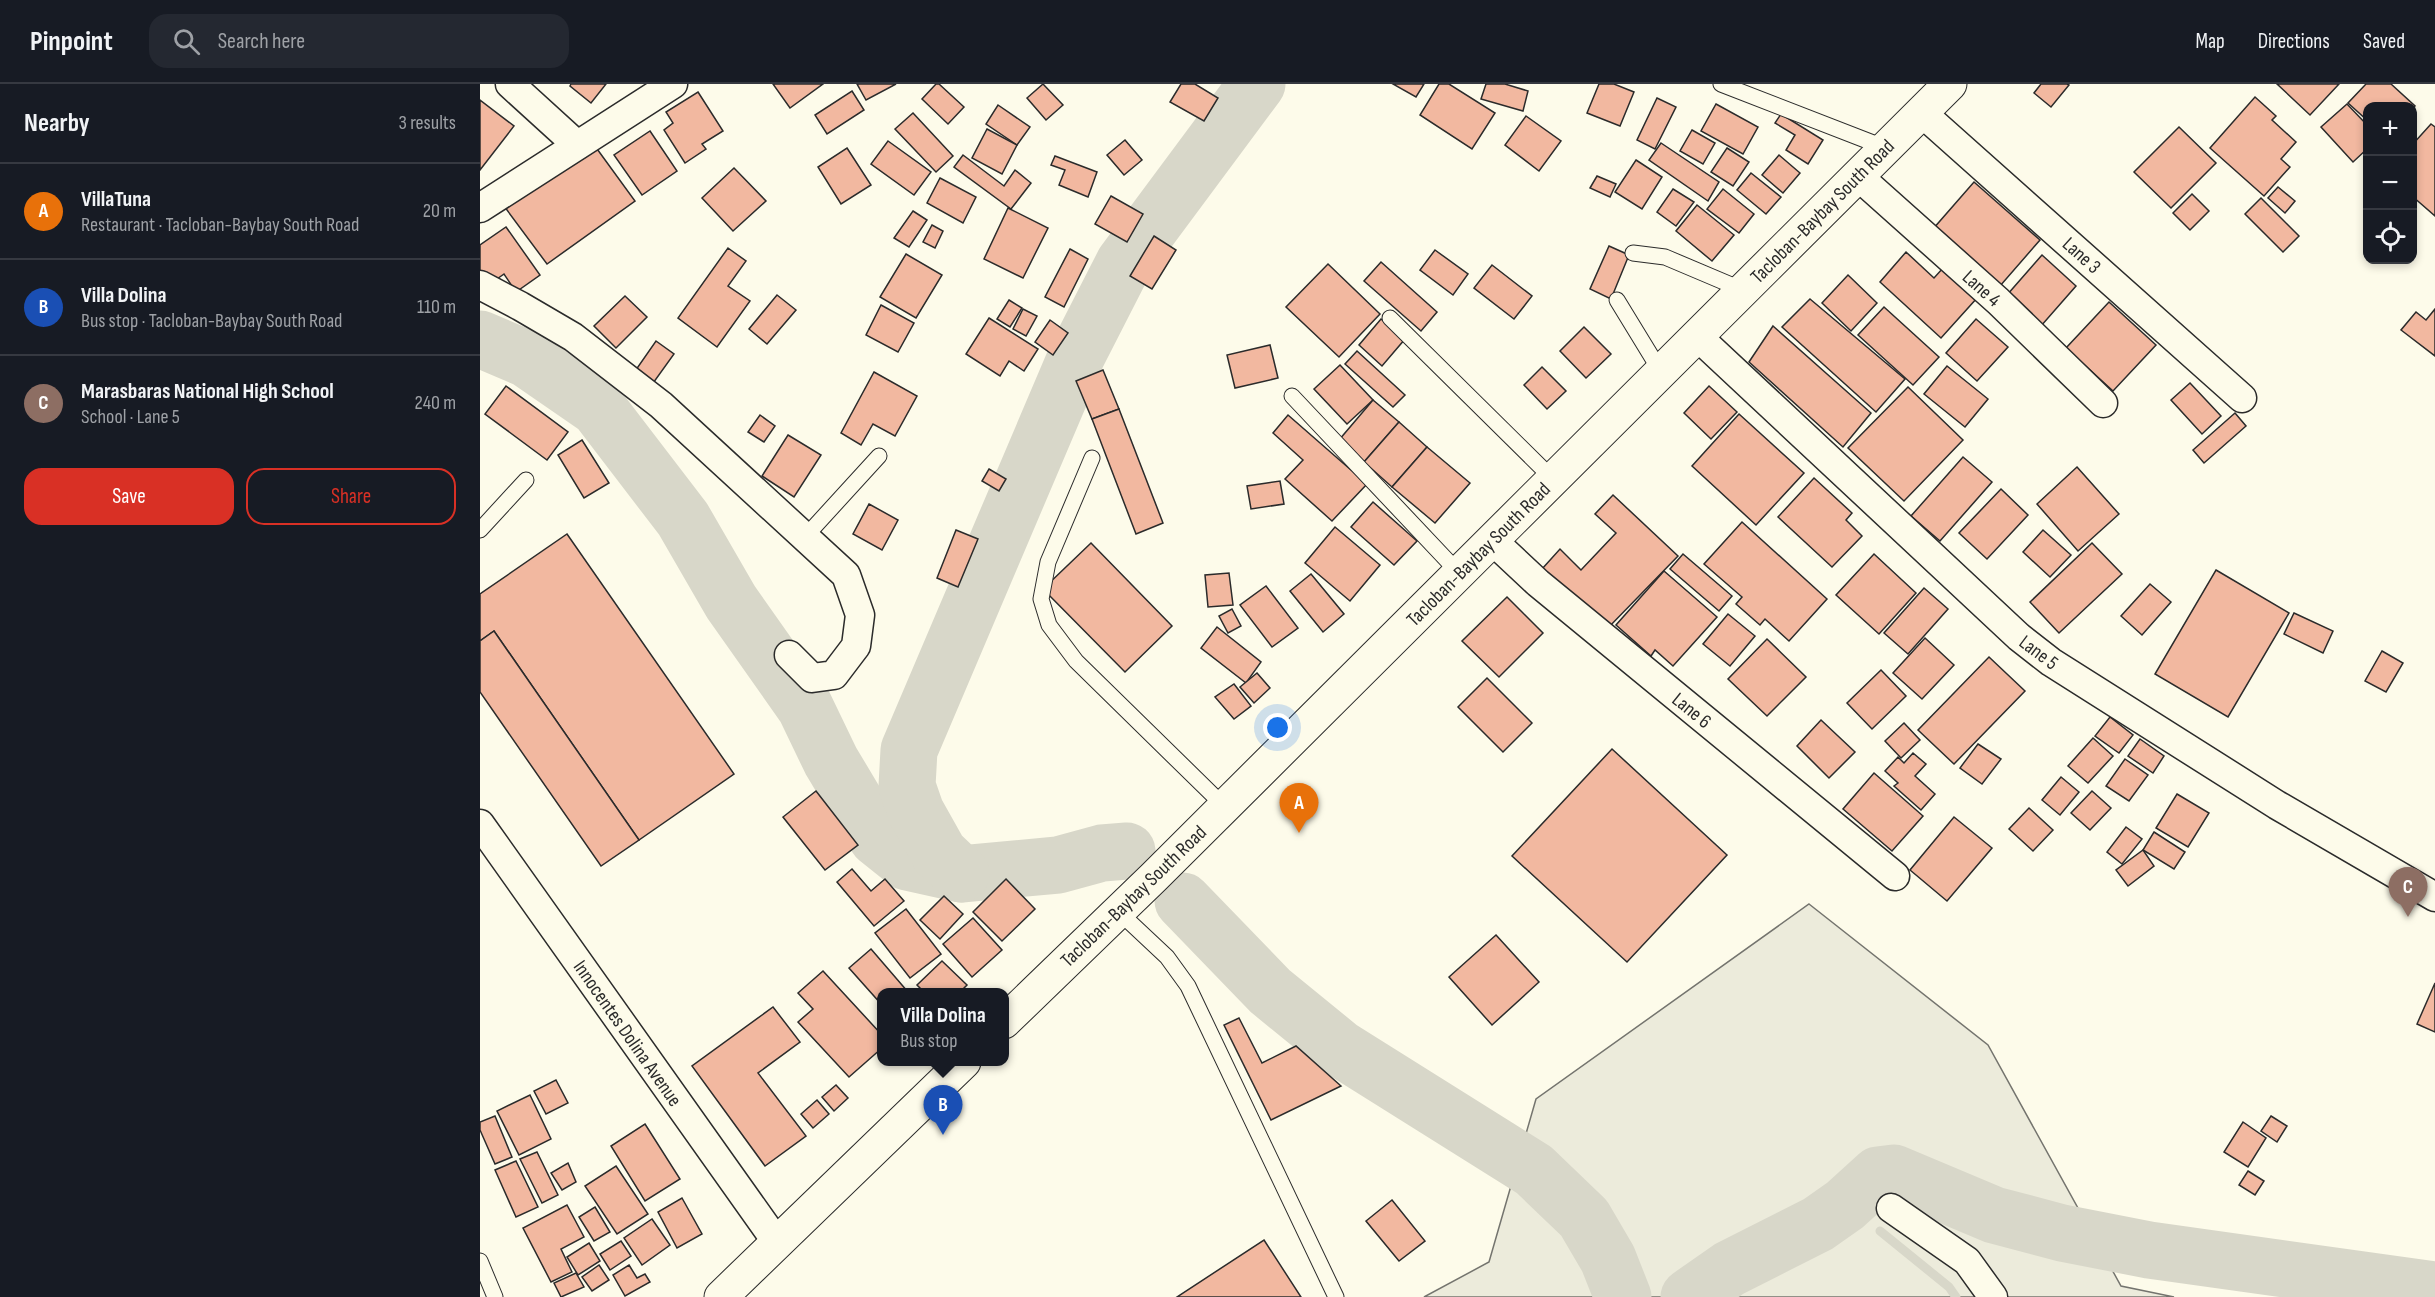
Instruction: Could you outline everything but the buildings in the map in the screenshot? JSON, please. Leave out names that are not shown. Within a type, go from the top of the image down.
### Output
[{"type":"main road","name":"Tacloban-Baybay South Road","points":[[1009,1018],[1225,807],[1950,84]]},
{"type":"main road","points":[[721,1297],[776,1241],[823,1199],[960,1066]]},
{"type":"street","points":[[510,84],[577,145]]},
{"type":"street","points":[[480,208],[673,84]]},
{"type":"street","name":"Lane 3","points":[[1921,112],[2242,398]]},
{"type":"street","name":"Lane 4","points":[[1858,176],[1998,301],[2103,403]]},
{"type":"street","points":[[480,285],[573,338],[661,405],[846,575],[860,615],[856,646],[834,675],[812,678],[789,655]]},
{"type":"street","name":"Lane 5","points":[[1697,336],[2019,637],[2051,662],[2277,805],[2435,897]]},
{"type":"street","name":"Lane 6","points":[[1492,540],[1547,591],[1895,876]]},
{"type":"street","name":"Innocentes Dolina Avenue","points":[[480,824],[776,1241]]},
{"type":"street","points":[[1892,1208],[1967,1261],[1994,1297]]},
{"type":"lane","points":[[1721,84],[1886,148]]},
{"type":"lane","points":[[1633,253],[1665,257],[1743,290]]},
{"type":"lane","points":[[1617,300],[1661,372]]},
{"type":"lane","points":[[1390,318],[1553,479]]},
{"type":"lane","points":[[1292,396],[1459,573]]},
{"type":"lane","points":[[805,537],[879,456]]},
{"type":"lane","points":[[1092,458],[1048,562],[1041,599],[1049,625],[1077,661],[1225,807]]},
{"type":"lane","points":[[480,530],[526,480]]},
{"type":"lane","points":[[1118,911],[1167,957],[1188,986],[1336,1297]]},
{"type":"lane","points":[[480,1261],[495,1297]]},
{"type":"shaded area","points":[[1809,904],[1988,1045],[2121,1286],[2174,1297],[1424,1297],[1489,1262],[1536,1099]]},
{"type":"waterway","points":[[961,874],[939,853],[916,812],[907,786],[909,750],[1077,355],[1124,263],[1257,84]]},
{"type":"waterway","points":[[480,339],[527,359],[598,408],[683,519],[731,602],[805,707],[831,761],[877,838],[907,862],[961,874],[1058,865],[1102,853],[1127,851]]},
{"type":"waterway","points":[[1183,901],[1270,991],[1341,1049],[1534,1170],[1584,1218],[1608,1259],[1623,1297]]},
{"type":"waterway","points":[[1689,1297],[1729,1269],[1818,1224],[1845,1205],[1878,1175],[1894,1173],[1994,1215],[2062,1233],[2149,1250],[2435,1290]]},
{"type":"waterway","points":[[1880,1231],[1949,1287],[1956,1297]]},
{"type":"place","name":"VillaTuna","points":[[1299,833]]},
{"type":"place","name":"Marasbaras National High School","points":[[2408,917]]},
{"type":"place","name":"Villa Dolina","points":[[943,1135]]}]
